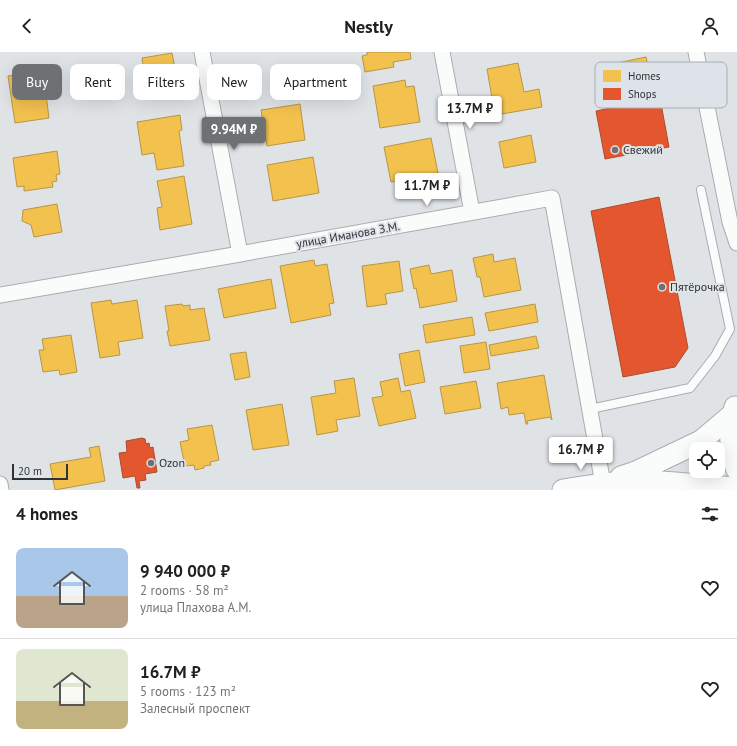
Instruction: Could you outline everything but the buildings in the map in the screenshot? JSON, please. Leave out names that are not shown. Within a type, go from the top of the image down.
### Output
[{"type":"main road","points":[[735,408],[731,440],[737,470]]},
{"type":"main road","points":[[603,484],[636,472],[701,441],[735,408]]},
{"type":"main road","points":[[563,490],[603,484],[660,482],[737,488]]},
{"type":"street","points":[[202,52],[240,254]]},
{"type":"street","points":[[442,52],[472,212]]},
{"type":"street","points":[[696,52],[698,62]]},
{"type":"street","points":[[707,108],[730,222],[737,243]]},
{"type":"street","name":"улица Иманова З.М.","points":[[0,295],[552,198],[603,484]]},
{"type":"street","points":[[0,484],[1,490]]},
{"type":"lane","points":[[590,409],[690,388],[715,356],[730,329],[701,190]]},
{"type":"place","name":"Свежий","points":[[615,150]]},
{"type":"place","name":"Пятёрочка","points":[[662,287]]},
{"type":"place","name":"Ozon","points":[[151,463]]}]
